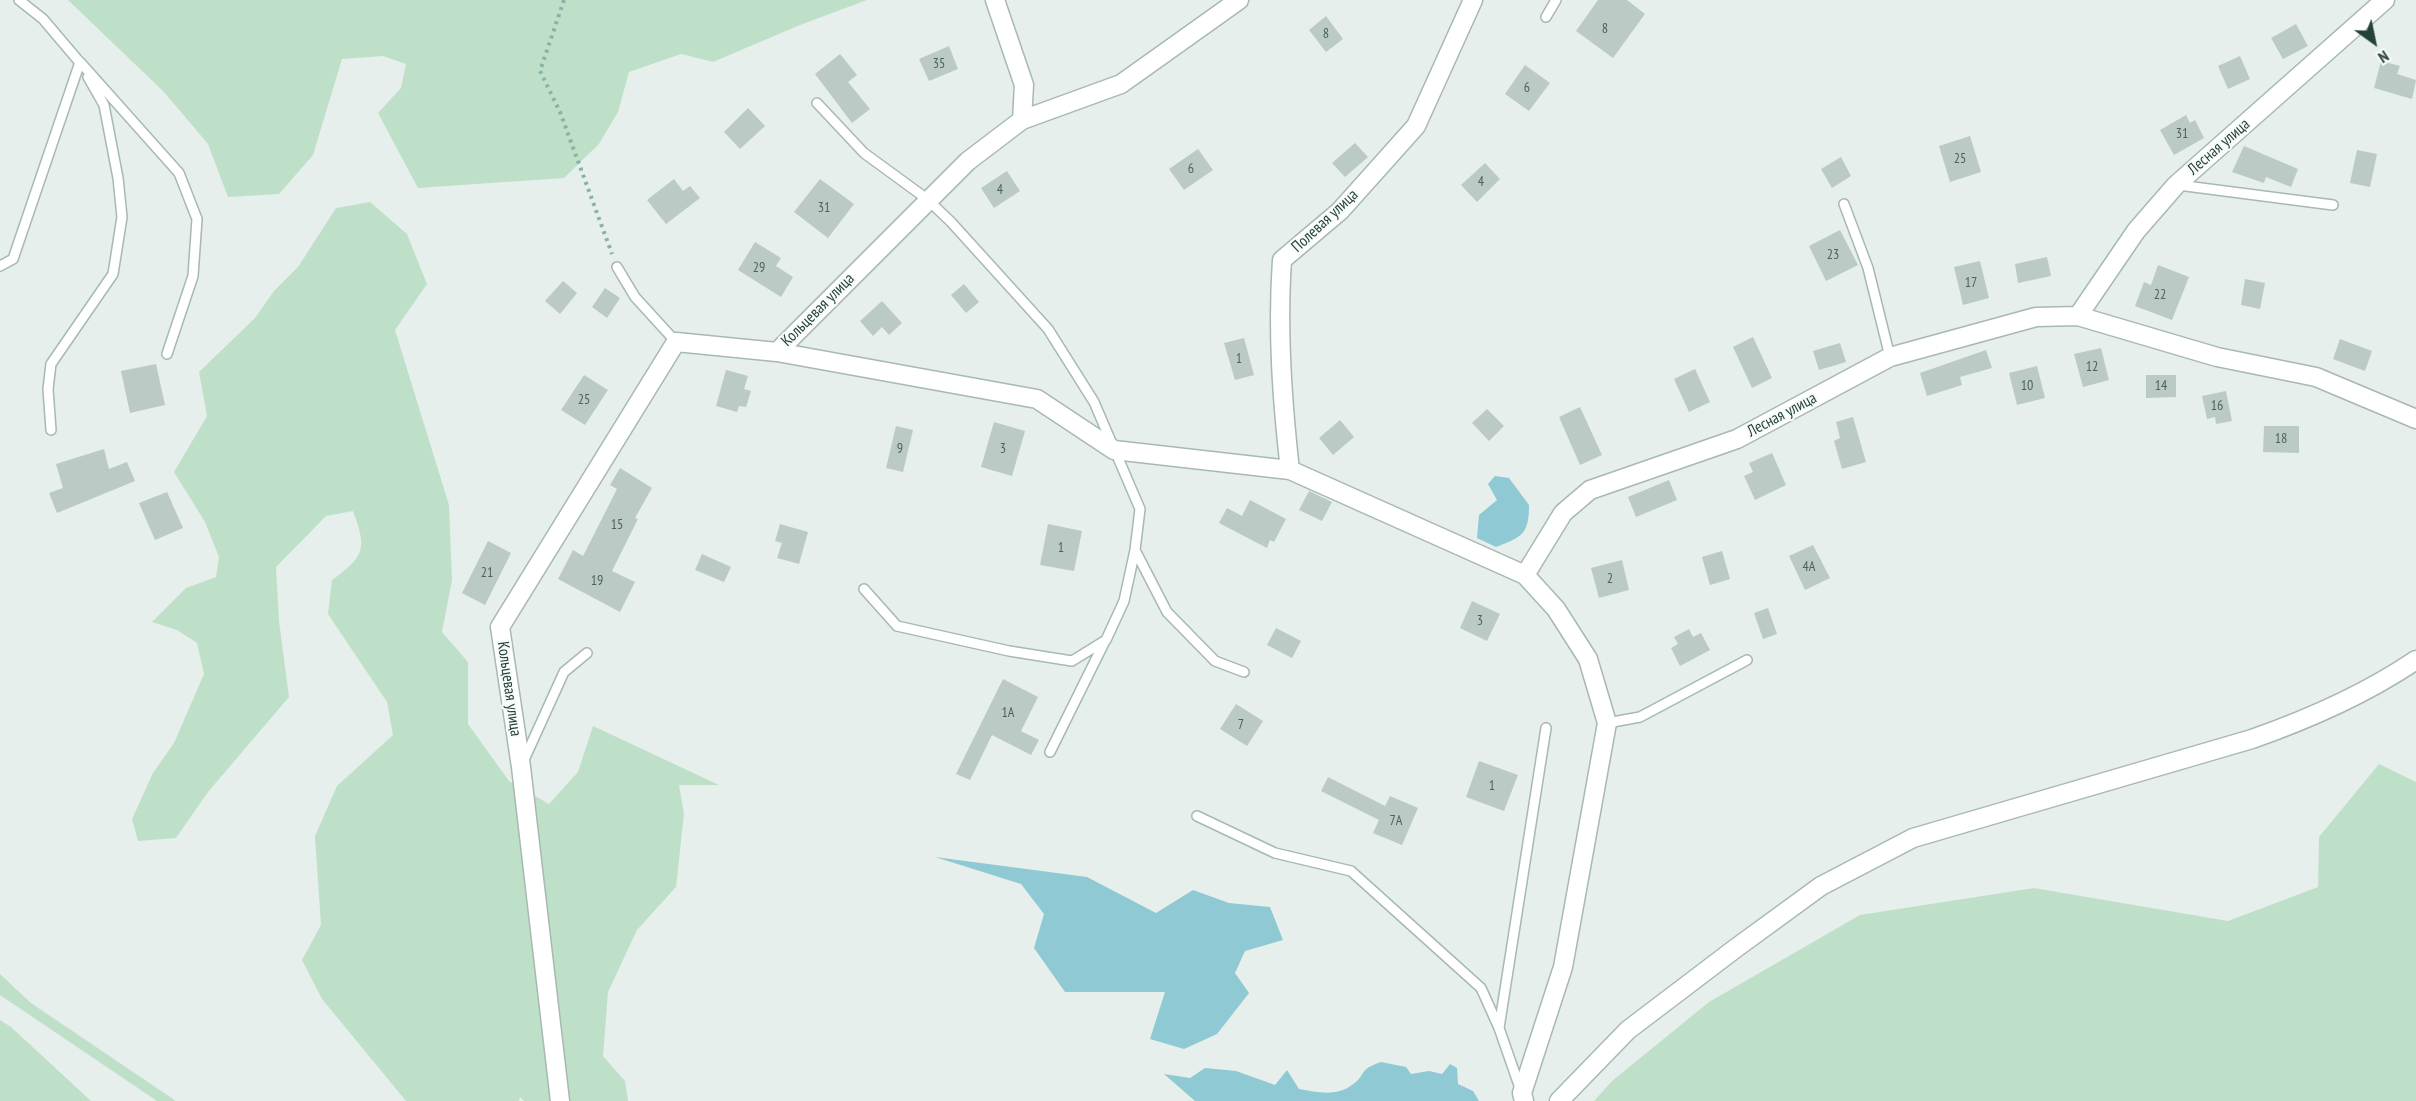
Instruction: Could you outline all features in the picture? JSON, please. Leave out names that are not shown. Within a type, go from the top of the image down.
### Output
[{"type":"street","points":[[995,0],[1024,85],[1022,120]]},
{"type":"street","name":"Кольцевая улица","points":[[560,1101],[520,767],[500,627],[676,342],[777,352],[968,160],[1022,120],[1121,84],[1239,0]]},
{"type":"street","name":"Полевая улица","points":[[1290,470],[1280,390],[1278,303],[1281,260],[1340,211],[1416,126],[1473,0]]},
{"type":"street","name":"Лесная улица","points":[[2078,316],[2136,231],[2176,184],[2385,0]]},
{"type":"street","name":"Лесная улица","points":[[1526,575],[1563,513],[1590,490],[1737,439],[1890,357],[2036,316],[2078,316],[2217,357],[2316,377],[2416,419]]},
{"type":"street","points":[[777,352],[1037,399],[1114,450],[1290,470],[1526,575],[1556,609],[1588,659],[1607,723],[1563,967],[1523,1097]]},
{"type":"street","points":[[1559,1101],[1628,1030],[1821,886],[1866,861],[1913,838],[2252,740],[2295,724],[2345,700],[2416,660]]},
{"type":"lane","points":[[19,0],[43,19],[179,173],[197,219],[193,276],[167,354]]},
{"type":"lane","points":[[1546,17],[1556,0]]},
{"type":"lane","points":[[0,266],[13,259],[80,62]]},
{"type":"lane","points":[[51,430],[48,389],[51,364],[113,274],[122,217],[118,178],[104,105],[80,62]]},
{"type":"lane","points":[[818,103],[864,153],[927,200],[951,222],[1048,329],[1094,402],[1140,509],[1135,550],[1124,600],[1050,752]]},
{"type":"lane","points":[[2176,184],[2333,204]]},
{"type":"lane","points":[[1844,204],[1869,268],[1890,357]]},
{"type":"lane","points":[[616,267],[635,297],[676,342]]},
{"type":"lane","points":[[1135,550],[1167,612],[1215,661],[1244,672]]},
{"type":"lane","points":[[864,589],[897,626],[1008,651],[1072,661],[1106,640]]},
{"type":"lane","points":[[520,767],[564,672],[587,653]]},
{"type":"lane","points":[[1607,723],[1640,717],[1747,660]]},
{"type":"lane","points":[[1498,1028],[1546,728]]},
{"type":"lane","points":[[1197,816],[1275,854],[1351,871],[1481,988],[1523,1097]]},
{"type":"path","points":[[564,0],[540,71],[560,111],[616,267]]},
{"type":"green space","points":[[68,0],[867,0],[800,25],[713,62],[681,54],[629,72],[618,112],[599,144],[564,178],[418,188],[378,113],[401,88],[406,64],[383,56],[342,59],[313,155],[279,194],[228,197],[208,144],[164,92]]},
{"type":"green space","points":[[370,202],[407,234],[427,284],[395,330],[449,505],[452,580],[442,632],[468,662],[468,724],[509,781],[549,804],[578,772],[593,726],[719,785],[679,785],[684,814],[676,887],[637,930],[608,992],[603,1056],[625,1081],[628,1101],[524,1101],[520,1097],[519,1101],[406,1101],[322,999],[302,960],[321,925],[315,836],[337,786],[393,735],[387,702],[328,614],[332,580],[357,558],[360,551],[360,534],[353,511],[326,516],[276,567],[279,621],[289,697],[208,792],[176,838],[138,841],[132,819],[153,773],[174,743],[204,674],[197,643],[177,630],[152,622],[186,588],[216,577],[219,557],[205,522],[174,472],[207,416],[199,372],[255,318],[274,291],[298,267],[336,208]]},
{"type":"green space","points":[[2379,764],[2416,782],[2416,1101],[1594,1101],[1612,1081],[1709,1002],[1860,915],[2034,888],[2228,921],[2318,887],[2319,837]]},
{"type":"green space","points":[[0,974],[31,1003],[176,1101],[157,1101],[0,995]]},
{"type":"green space","points":[[0,1020],[11,1027],[91,1101],[0,1101]]},
{"type":"water","points":[[1495,476],[1509,478],[1529,505],[1528,522],[1522,533],[1496,547],[1477,538],[1479,515],[1497,500],[1488,484]]},
{"type":"water","points":[[935,857],[1087,877],[1156,913],[1193,890],[1229,903],[1270,907],[1283,940],[1245,951],[1235,973],[1249,993],[1217,1034],[1184,1049],[1150,1039],[1165,992],[1065,992],[1034,948],[1044,914],[1021,884]]},
{"type":"water","points":[[1381,1062],[1406,1067],[1411,1074],[1429,1071],[1442,1074],[1450,1064],[1457,1068],[1458,1084],[1473,1091],[1479,1101],[1195,1101],[1164,1074],[1190,1078],[1205,1068],[1236,1071],[1275,1085],[1287,1070],[1299,1089],[1333,1092],[1346,1089],[1357,1081],[1365,1070]]},
{"type":"building","points":[[1598,0],[1627,0],[1645,14],[1613,58],[1576,31]]},
{"type":"building","points":[[1326,16],[1343,39],[1326,52],[1309,30]]},
{"type":"building","points":[[2296,24],[2308,46],[2283,59],[2271,38]]},
{"type":"building","points":[[949,46],[958,69],[929,81],[919,59]]},
{"type":"building","points":[[840,54],[857,75],[848,82],[870,109],[852,123],[815,74]]},
{"type":"building","points":[[2240,56],[2250,79],[2228,89],[2218,66]]},
{"type":"building","points":[[2381,61],[2400,66],[2397,74],[2416,80],[2412,99],[2374,88]]},
{"type":"building","points":[[1525,65],[1550,83],[1529,111],[1505,94]]},
{"type":"building","points":[[748,108],[765,126],[740,149],[724,132]]},
{"type":"building","points":[[2186,115],[2190,123],[2195,120],[2204,138],[2174,155],[2160,130]]},
{"type":"building","points":[[1970,136],[1981,172],[1950,182],[1939,146]]},
{"type":"building","points":[[1355,143],[1368,157],[1345,177],[1332,163]]},
{"type":"building","points":[[2244,146],[2298,169],[2291,187],[2266,177],[2264,183],[2232,172]]},
{"type":"building","points":[[1198,149],[1213,170],[1184,190],[1169,169]]},
{"type":"building","points":[[2357,150],[2377,154],[2370,187],[2350,183]]},
{"type":"building","points":[[1841,157],[1851,176],[1832,188],[1821,169]]},
{"type":"building","points":[[1485,163],[1500,179],[1477,202],[1461,185]]},
{"type":"building","points":[[1007,171],[1020,191],[994,208],[981,188]]},
{"type":"building","points":[[674,179],[683,191],[690,186],[700,198],[666,224],[647,200]]},
{"type":"building","points":[[820,179],[854,204],[828,238],[794,212]]},
{"type":"building","points":[[1840,230],[1858,265],[1826,281],[1809,246]]},
{"type":"building","points":[[755,242],[781,258],[776,266],[793,277],[781,297],[738,270]]},
{"type":"building","points":[[2047,257],[2051,276],[2018,283],[2015,264]]},
{"type":"building","points":[[1980,261],[1989,298],[1963,305],[1954,267]]},
{"type":"building","points":[[2158,265],[2189,277],[2172,320],[2135,306],[2144,282],[2151,285]]},
{"type":"building","points":[[2245,279],[2265,283],[2260,309],[2241,305]]},
{"type":"building","points":[[563,281],[577,293],[560,314],[545,301]]},
{"type":"building","points":[[964,284],[979,302],[966,313],[951,295]]},
{"type":"building","points":[[605,288],[620,298],[607,318],[592,307]]},
{"type":"building","points":[[882,301],[902,323],[889,335],[882,327],[873,336],[860,321]]},
{"type":"building","points":[[1753,337],[1772,378],[1752,388],[1733,347]]},
{"type":"building","points":[[1244,338],[1254,375],[1235,380],[1224,343]]},
{"type":"building","points":[[2340,339],[2372,351],[2365,371],[2333,359]]},
{"type":"building","points":[[1840,343],[1846,362],[1819,370],[1813,351]]},
{"type":"building","points":[[2101,348],[2109,380],[2083,387],[2074,354]]},
{"type":"building","points":[[1986,350],[1992,368],[1960,377],[1962,385],[1927,396],[1920,373]]},
{"type":"building","points":[[156,364],[165,405],[130,413],[121,371]]},
{"type":"building","points":[[2037,366],[2045,398],[2017,405],[2009,373]]},
{"type":"building","points":[[1695,369],[1710,402],[1689,412],[1674,379]]},
{"type":"building","points":[[726,370],[748,376],[744,389],[751,391],[746,407],[739,406],[737,412],[716,406]]},
{"type":"building","points":[[584,375],[608,390],[585,425],[561,410]]},
{"type":"building","points":[[2146,375],[2176,375],[2176,397],[2146,398]]},
{"type":"building","points":[[2226,391],[2232,421],[2216,424],[2215,417],[2207,419],[2202,396]]},
{"type":"building","points":[[1580,407],[1602,455],[1580,465],[1559,417]]},
{"type":"building","points":[[1487,409],[1504,426],[1489,441],[1472,423]]},
{"type":"building","points":[[1853,417],[1866,462],[1842,469],[1834,441],[1840,438],[1836,422]]},
{"type":"building","points":[[1340,420],[1354,437],[1333,455],[1319,438]]},
{"type":"building","points":[[994,422],[1025,431],[1012,476],[981,467]]},
{"type":"building","points":[[896,426],[913,430],[903,472],[886,468]]},
{"type":"building","points":[[2264,426],[2299,426],[2299,453],[2263,452]]},
{"type":"building","points":[[104,449],[109,469],[127,462],[135,481],[57,513],[49,493],[63,488],[56,464]]},
{"type":"building","points":[[1772,453],[1786,485],[1755,500],[1744,476],[1753,472],[1749,463]]},
{"type":"building","points":[[620,468],[652,488],[635,518],[638,519],[612,571],[635,582],[620,612],[558,579],[573,550],[583,556],[617,489],[610,485]]},
{"type":"building","points":[[1669,480],[1677,500],[1636,517],[1628,497]]},
{"type":"building","points":[[1309,491],[1332,502],[1322,521],[1299,510]]},
{"type":"building","points":[[167,492],[183,528],[155,540],[139,503]]},
{"type":"building","points":[[1250,500],[1286,519],[1274,542],[1270,540],[1267,548],[1219,523],[1227,508],[1242,516]]},
{"type":"building","points":[[780,524],[808,532],[799,564],[777,558],[782,543],[775,541]]},
{"type":"building","points":[[1048,524],[1082,531],[1074,571],[1040,565]]},
{"type":"building","points":[[488,541],[511,553],[485,605],[462,593]]},
{"type":"building","points":[[1813,545],[1830,578],[1805,590],[1789,556]]},
{"type":"building","points":[[1722,551],[1730,579],[1710,585],[1702,557]]},
{"type":"building","points":[[702,554],[731,567],[724,582],[695,570]]},
{"type":"building","points":[[1622,560],[1629,590],[1599,598],[1591,568]]},
{"type":"building","points":[[1472,601],[1500,614],[1487,641],[1460,628]]},
{"type":"building","points":[[1768,608],[1777,634],[1763,639],[1754,613]]},
{"type":"building","points":[[1276,628],[1301,641],[1292,658],[1267,645]]},
{"type":"building","points":[[1689,629],[1693,637],[1701,633],[1710,650],[1680,666],[1671,648],[1678,644],[1674,637]]},
{"type":"building","points":[[1003,679],[1038,697],[1021,731],[1039,740],[1031,755],[992,735],[970,780],[956,774]]},
{"type":"building","points":[[1236,704],[1263,721],[1247,746],[1220,729]]},
{"type":"building","points":[[1479,761],[1518,775],[1504,811],[1466,797]]},
{"type":"building","points":[[1328,777],[1385,806],[1390,796],[1418,808],[1402,845],[1373,833],[1379,820],[1321,791]]}]
